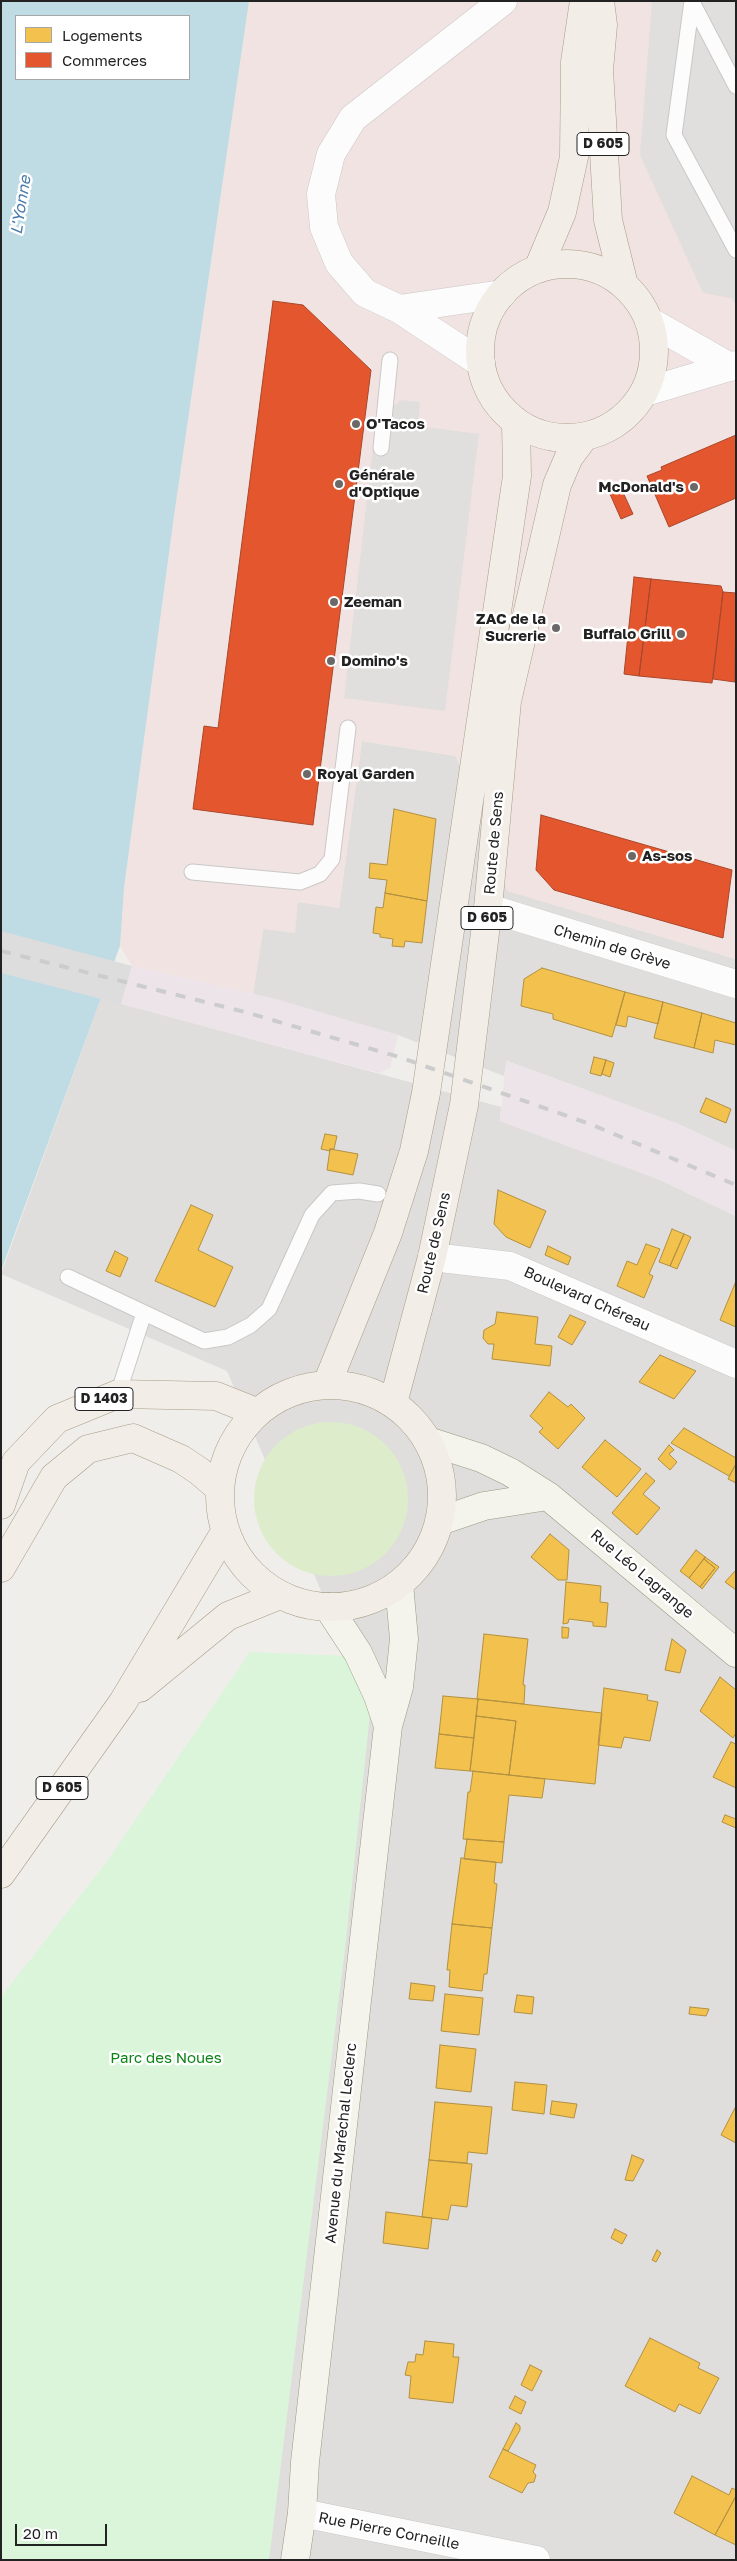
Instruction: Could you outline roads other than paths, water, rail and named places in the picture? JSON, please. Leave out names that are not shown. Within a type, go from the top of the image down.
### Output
[{"type":"main road","name":"D 605","points":[[538,269],[562,212],[574,157],[575,62],[584,1]]},
{"type":"main road","name":"D 605","points":[[600,1],[603,25],[599,70],[608,220],[624,286]]},
{"type":"main road","points":[[561,264],[584,266],[605,273],[624,286],[639,301],[649,321],[654,344],[653,369],[645,392],[629,413],[608,428],[584,437],[560,438],[516,422],[500,405],[487,385],[481,363],[482,338],[488,315],[502,294],[518,279],[538,269],[561,264]]},
{"type":"main road","name":"Route de Sens","points":[[327,1384],[388,1233],[414,1151],[426,1093],[517,476],[516,422]]},
{"type":"main road","name":"Route de Sens","points":[[394,1404],[432,1257],[464,1105],[488,908],[507,701],[557,485],[569,457],[584,437]]},
{"type":"main road","points":[[327,1384],[362,1389],[394,1404],[413,1420],[428,1441],[438,1466],[442,1493],[440,1520],[431,1545],[417,1566],[399,1584],[377,1598],[353,1605],[328,1608],[303,1604],[280,1595],[257,1579],[238,1558],[225,1532],[220,1511],[219,1488],[225,1460],[237,1434],[256,1412],[289,1392],[327,1384]]},
{"type":"main road","name":"D 1403","points":[[1,1505],[16,1462],[57,1419],[118,1394],[216,1396],[256,1412]]},
{"type":"main road","points":[[1,1568],[54,1477],[88,1449],[133,1438],[180,1459],[199,1470],[219,1488]]},
{"type":"main road","name":"Rue Léo Lagrange","points":[[428,1441],[481,1458],[510,1472],[548,1496],[736,1652]]},
{"type":"main road","points":[[440,1520],[484,1506],[548,1496]]},
{"type":"main road","name":"D 605","points":[[1,1874],[123,1702],[225,1532]]},
{"type":"main road","name":"Avenue du Maréchal Leclerc","points":[[294,2560],[302,2513],[305,2462],[388,1726],[399,1687],[404,1639],[399,1584]]},
{"type":"main road","name":"D 605","points":[[123,1702],[228,1616],[280,1595]]},
{"type":"main road","points":[[328,1608],[358,1653],[378,1696],[388,1726]]},
{"type":"street","points":[[481,363],[399,309],[366,293],[339,263],[324,228],[321,194],[331,154],[353,118],[503,1]]},
{"type":"street","points":[[399,309],[502,294]]},
{"type":"street","points":[[649,321],[733,366]]},
{"type":"street","points":[[645,392],[733,366]]},
{"type":"street","name":"Chemin de Grève","points":[[488,908],[735,979]]},
{"type":"street","name":"Boulevard Chéreau","points":[[432,1257],[510,1266],[736,1364]]},
{"type":"street","name":"Rue Pierre Corneille","points":[[302,2513],[536,2560]]},
{"type":"lane","points":[[692,2],[736,86]]},
{"type":"lane","points":[[692,2],[674,135],[736,250]]},
{"type":"lane","points":[[381,448],[390,360]]},
{"type":"lane","points":[[192,872],[300,882],[320,874],[332,859],[348,728]]},
{"type":"lane","points":[[68,1277],[204,1341],[228,1337],[251,1325],[269,1308],[312,1215],[332,1194],[360,1192],[378,1194]]},
{"type":"lane","points":[[118,1394],[144,1313]]},
{"type":"water","name":"L'Yonne","points":[[1,1],[249,1],[174,516],[124,888],[120,946],[1,1271]]},
{"type":"railway","points":[[1,951],[245,1012],[399,1057],[590,1124],[736,1185]]},
{"type":"place","name":"O'Tacos","points":[[356,424]]},
{"type":"place","name":"Générale d'Optique","points":[[339,484]]},
{"type":"place","name":"McDonald's","points":[[694,487]]},
{"type":"place","name":"Zeeman","points":[[334,602]]},
{"type":"place","name":"ZAC de la Sucrerie","points":[[556,628]]},
{"type":"place","name":"Buffalo Grill","points":[[681,634]]},
{"type":"place","name":"Domino's","points":[[331,661]]},
{"type":"place","name":"Royal Garden","points":[[307,774]]},
{"type":"place","name":"As-sos","points":[[632,856]]},
{"type":"park label","name":"Parc des Noues","points":[[166,2058]]}]
